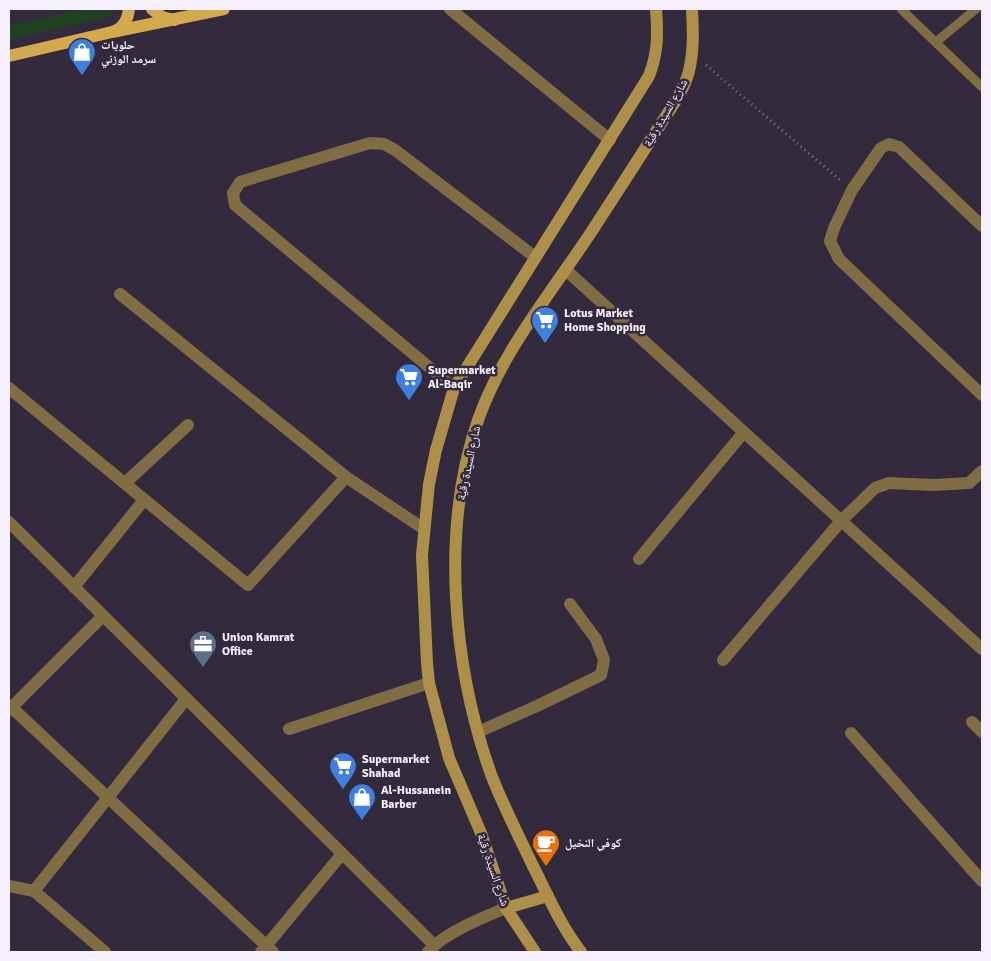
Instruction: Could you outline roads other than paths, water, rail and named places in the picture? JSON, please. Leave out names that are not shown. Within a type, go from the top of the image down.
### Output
[{"type":"main road","points":[[112,32],[123,25],[129,9]]},
{"type":"main road","points":[[152,9],[162,17],[175,20]]},
{"type":"main road","points":[[9,56],[224,9]]},
{"type":"main road","name":"شارع السيدة رقية","points":[[535,952],[506,908],[481,833],[449,758],[429,684],[423,582],[424,529],[429,484],[436,450],[454,388],[649,76],[658,41],[656,9]]},
{"type":"main road","name":"شارع السيدة رقية","points":[[581,952],[566,932],[548,896],[493,778],[478,732],[465,676],[458,628],[456,536],[461,494],[473,437],[488,394],[513,349],[682,90],[688,74],[692,53],[692,9]]},
{"type":"main road","points":[[506,908],[548,896]]},
{"type":"street","points":[[450,9],[610,140]]},
{"type":"street","points":[[454,388],[235,205],[233,193],[240,182],[370,143],[384,144],[395,150],[536,257]]},
{"type":"street","points":[[982,226],[899,147],[889,144],[881,148],[852,190],[830,241],[839,258],[982,395]]},
{"type":"street","points":[[566,270],[982,649]]},
{"type":"street","points":[[120,294],[346,477],[424,529]]},
{"type":"street","points":[[9,388],[248,585],[346,477]]},
{"type":"street","points":[[125,483],[188,425]]},
{"type":"street","points":[[639,559],[744,432]]},
{"type":"street","points":[[723,660],[841,521],[875,488],[889,483],[969,483],[982,471]]},
{"type":"street","points":[[74,587],[144,500]]},
{"type":"street","points":[[9,522],[342,854],[430,949],[473,922],[506,908]]},
{"type":"street","points":[[478,732],[601,675],[604,660],[596,639],[570,604]]},
{"type":"street","points":[[103,616],[9,710],[108,798],[267,950],[342,854]]},
{"type":"street","points":[[289,729],[429,684]]},
{"type":"street","points":[[34,891],[186,699]]},
{"type":"street","points":[[972,722],[982,732]]},
{"type":"street","points":[[852,733],[982,881]]},
{"type":"street","points":[[9,886],[34,891],[105,952]]},
{"type":"lane","points":[[901,9],[982,87]]},
{"type":"lane","points":[[936,42],[976,9]]},
{"type":"place","name":"حلويات سرمد الوزني","points":[[82,76]]},
{"type":"place","name":"Lotus Market Home Shopping","points":[[545,344]]},
{"type":"place","name":"Supermarket Al-Baqir","points":[[409,401]]},
{"type":"place","name":"Union Kamrat Office","points":[[203,668]]},
{"type":"place","name":"Supermarket Shahad","points":[[343,790]]},
{"type":"place","name":"Al-Hussanein Barber","points":[[362,821]]},
{"type":"place","name":"كوفي النخيل","points":[[546,867]]}]
